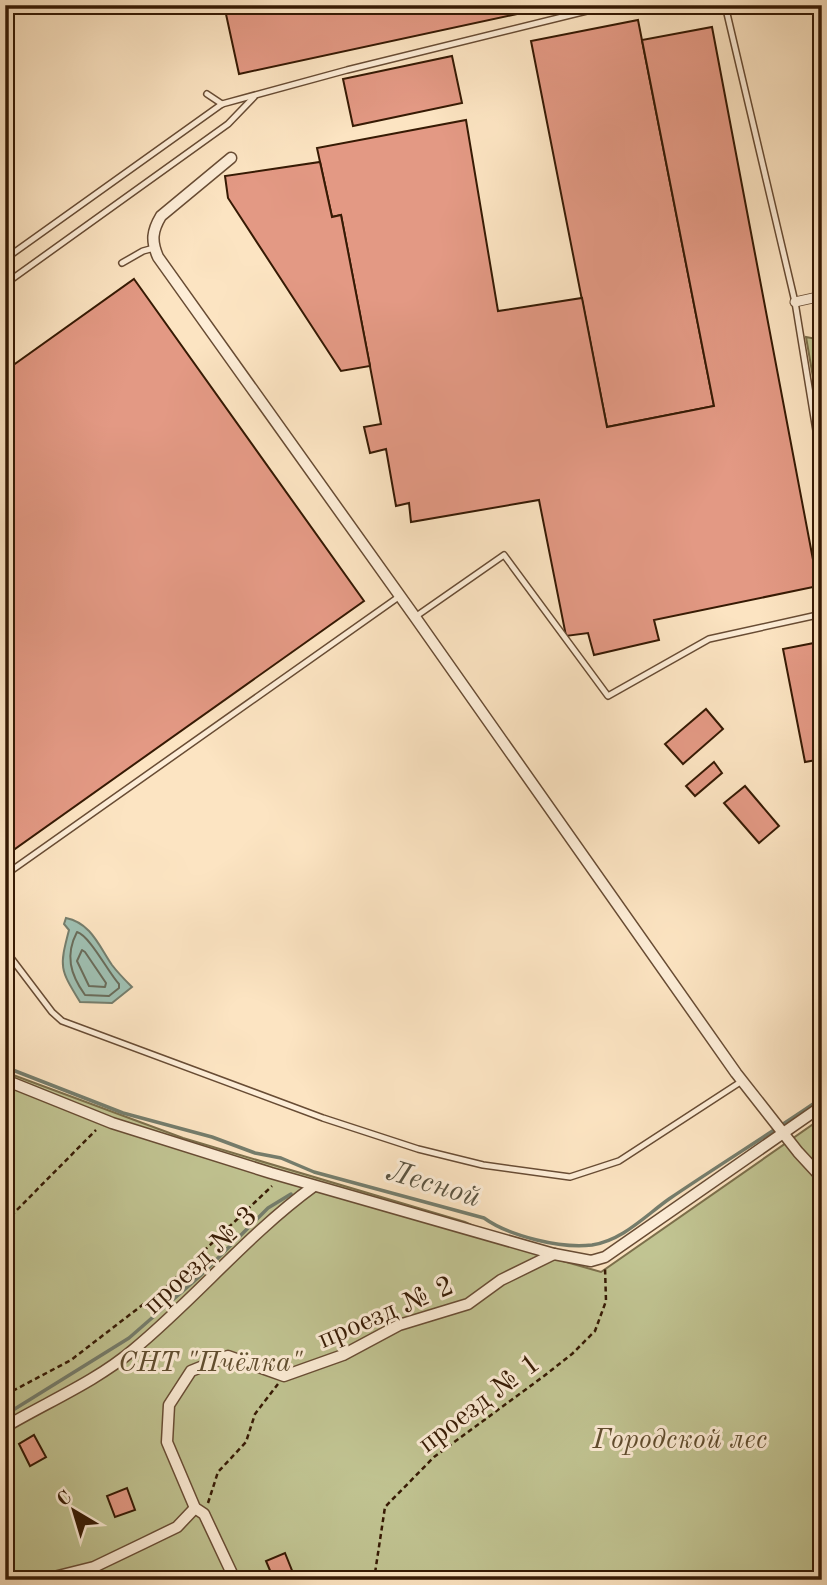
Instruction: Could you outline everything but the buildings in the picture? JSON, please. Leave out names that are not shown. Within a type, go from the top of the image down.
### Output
[{"type":"street","points":[[231,158],[161,216],[152,238],[158,257],[743,1081],[822,1178]]},
{"type":"street","points":[[795,302],[822,296]]},
{"type":"street","points":[[5,1080],[105,1120],[314,1186],[554,1254],[591,1261],[605,1257],[822,1106]]},
{"type":"street","name":"проезд № 3","points":[[5,1427],[130,1353],[182,1308],[219,1269],[290,1204],[314,1186]]},
{"type":"street","name":"проезд № 2","points":[[285,1376],[343,1355],[399,1325],[468,1304],[501,1280],[554,1254]]},
{"type":"street","points":[[235,1580],[167,1441],[169,1405],[191,1371],[228,1356],[285,1376]]},
{"type":"street","points":[[42,1580],[93,1567],[177,1527],[200,1511]]},
{"type":"lane","points":[[5,259],[222,104],[611,5]]},
{"type":"lane","points":[[725,5],[795,302],[822,467]]},
{"type":"lane","points":[[207,94],[222,104]]},
{"type":"lane","points":[[5,284],[228,124],[257,94]]},
{"type":"lane","points":[[122,262],[154,248]]},
{"type":"lane","points":[[415,617],[504,555],[608,696],[709,639],[822,614]]},
{"type":"lane","points":[[5,875],[400,596]]},
{"type":"lane","points":[[5,950],[52,1012],[62,1021],[323,1118],[418,1149],[483,1165],[570,1177],[619,1161],[743,1081]]},
{"type":"path","points":[[5,1223],[105,1120]]},
{"type":"path","points":[[5,1395],[71,1360],[167,1286],[282,1176]]},
{"type":"path","name":"проезд № 1","points":[[379,1580],[375,1573],[385,1507],[434,1457],[544,1376],[595,1331],[606,1301],[605,1257]]},
{"type":"path","points":[[200,1511],[218,1472],[246,1442],[255,1414],[285,1376]]},
{"type":"green space","points":[[806,337],[822,340],[822,429]]},
{"type":"green space","name":"СНТ \"Пчёлка\"","points":[[5,1072],[183,1138],[465,1222],[528,1251],[601,1272],[822,1118],[822,1580],[5,1580]]},
{"type":"water","points":[[66,918],[88,930],[112,965],[132,987],[112,1003],[80,1002],[68,982],[63,968],[69,930],[64,924]]},
{"type":"waterway","name":"Лесной","points":[[5,1067],[123,1113],[212,1137],[255,1153],[281,1158],[314,1172],[484,1218],[521,1236],[579,1246],[603,1242],[624,1233],[669,1199],[822,1098]]},
{"type":"waterway","points":[[5,1415],[129,1338],[200,1276],[268,1208],[291,1194]]},
{"type":"park label","name":"Городской лес","points":[[680,1438]]}]
